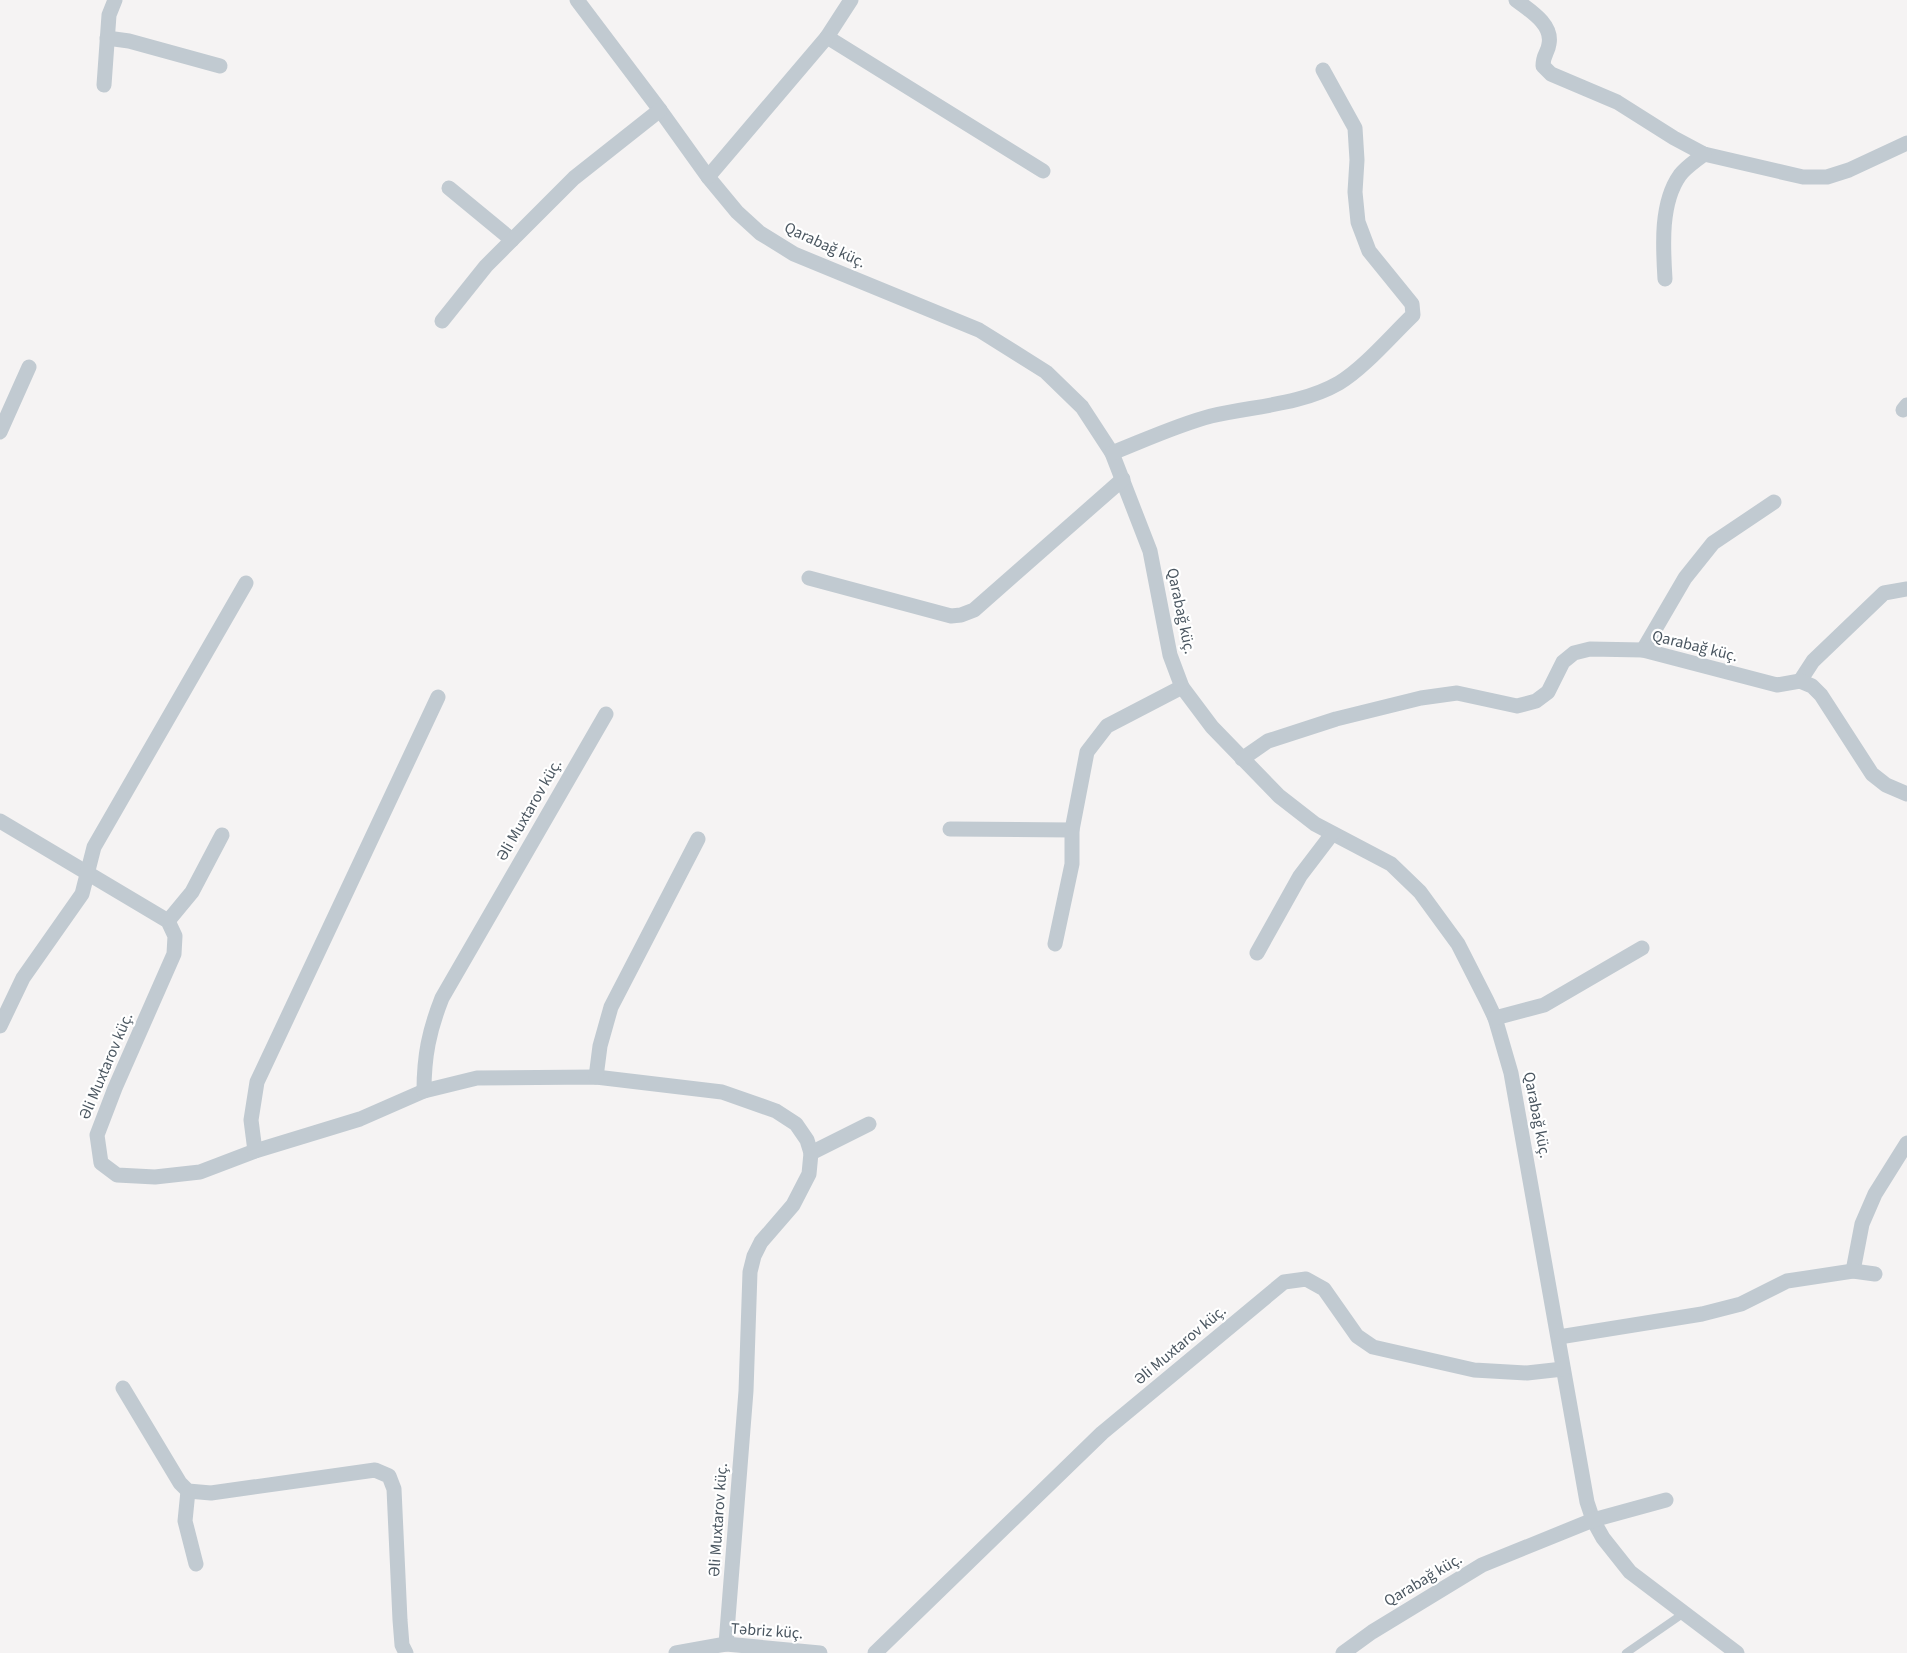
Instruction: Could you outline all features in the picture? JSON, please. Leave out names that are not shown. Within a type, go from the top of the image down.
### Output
[{"type":"street","points":[[104,85],[109,15],[115,0]]},
{"type":"street","name":"Qarabağ küç.","points":[[577,0],[708,177],[737,212],[760,233],[794,254],[979,330],[1046,372],[1082,407],[1112,453],[1150,552],[1170,655],[1182,687],[1212,727],[1279,796],[1315,824],[1391,864],[1420,892],[1458,944],[1495,1018],[1511,1073],[1587,1502],[1593,1520],[1603,1538],[1630,1572],[1737,1653]]},
{"type":"street","points":[[708,177],[827,37],[850,0]]},
{"type":"street","points":[[1516,0],[1542,22],[1548,33],[1550,44],[1543,57],[1543,66],[1551,74],[1617,102],[1704,154],[1803,177],[1827,177],[1849,170],[1907,143]]},
{"type":"street","points":[[827,37],[1043,171]]},
{"type":"street","points":[[107,38],[129,41],[220,66]]},
{"type":"street","points":[[1112,453],[1194,420],[1324,391],[1355,370],[1413,315],[1412,304],[1369,251],[1358,222],[1355,192],[1357,160],[1355,128],[1323,70]]},
{"type":"street","points":[[442,321],[486,266],[574,178],[660,110]]},
{"type":"street","points":[[1665,279],[1662,231],[1670,199],[1680,175],[1704,154]]},
{"type":"street","points":[[449,188],[512,240]]},
{"type":"street","points":[[0,432],[29,367]]},
{"type":"street","points":[[809,578],[951,616],[961,615],[974,610],[1122,479]]},
{"type":"street","points":[[1643,650],[1685,578],[1713,543],[1774,502]]},
{"type":"street","points":[[0,1026],[23,978],[82,894],[94,847],[246,583]]},
{"type":"street","points":[[1907,589],[1884,593],[1813,661],[1800,681],[1812,686],[1821,694],[1872,774],[1886,785],[1907,794]]},
{"type":"street","name":"Qarabağ küç.","points":[[1242,759],[1268,741],[1336,719],[1421,698],[1457,693],[1517,706],[1536,701],[1548,692],[1563,662],[1575,653],[1590,649],[1643,650],[1777,685],[1800,681]]},
{"type":"street","points":[[1055,944],[1072,864],[1072,830],[1087,752],[1107,726],[1182,687]]},
{"type":"street","points":[[255,1151],[251,1120],[257,1082],[438,697]]},
{"type":"street","name":"Əli Muxtarov küç.","points":[[424,1091],[424,1061],[430,1027],[442,998],[606,714]]},
{"type":"street","points":[[0,821],[168,921],[192,892],[222,835]]},
{"type":"street","points":[[950,829],[1072,830]]},
{"type":"street","points":[[1257,954],[1300,876],[1332,834]]},
{"type":"street","points":[[596,1077],[600,1046],[611,1007],[698,839]]},
{"type":"street","name":"Əli Muxtarov küç.","points":[[168,921],[175,936],[174,954],[115,1088],[97,1135],[101,1163],[117,1175],[155,1177],[200,1172],[255,1151],[360,1119],[424,1091],[477,1078],[596,1077],[722,1092],[776,1111],[796,1124],[807,1140],[811,1153],[809,1174],[793,1205],[761,1242],[750,1272],[746,1391],[726,1644]]},
{"type":"street","points":[[1495,1018],[1544,1005],[1642,948]]},
{"type":"street","points":[[811,1153],[869,1124]]},
{"type":"street","points":[[1853,1271],[1862,1224],[1875,1194],[1907,1143]]},
{"type":"street","points":[[1559,1337],[1702,1314],[1741,1304],[1787,1281],[1853,1271],[1875,1274]]},
{"type":"street","name":"Əli Muxtarov küç.","points":[[875,1653],[1102,1433],[1284,1282],[1306,1279],[1324,1289],[1357,1336],[1373,1347],[1474,1370],[1527,1373],[1563,1369]]},
{"type":"street","points":[[123,1388],[180,1483],[188,1491],[211,1492],[375,1470],[389,1476],[394,1489],[400,1620],[402,1645],[406,1653]]},
{"type":"street","points":[[188,1491],[185,1521],[196,1564]]},
{"type":"street","name":"Qarabağ küç.","points":[[1343,1653],[1372,1632],[1482,1565],[1593,1520],[1666,1500]]},
{"type":"street","name":"Təbriz küç.","points":[[676,1653],[726,1644],[820,1653]]},
{"type":"lane","points":[[1626,1653],[1684,1613]]}]
